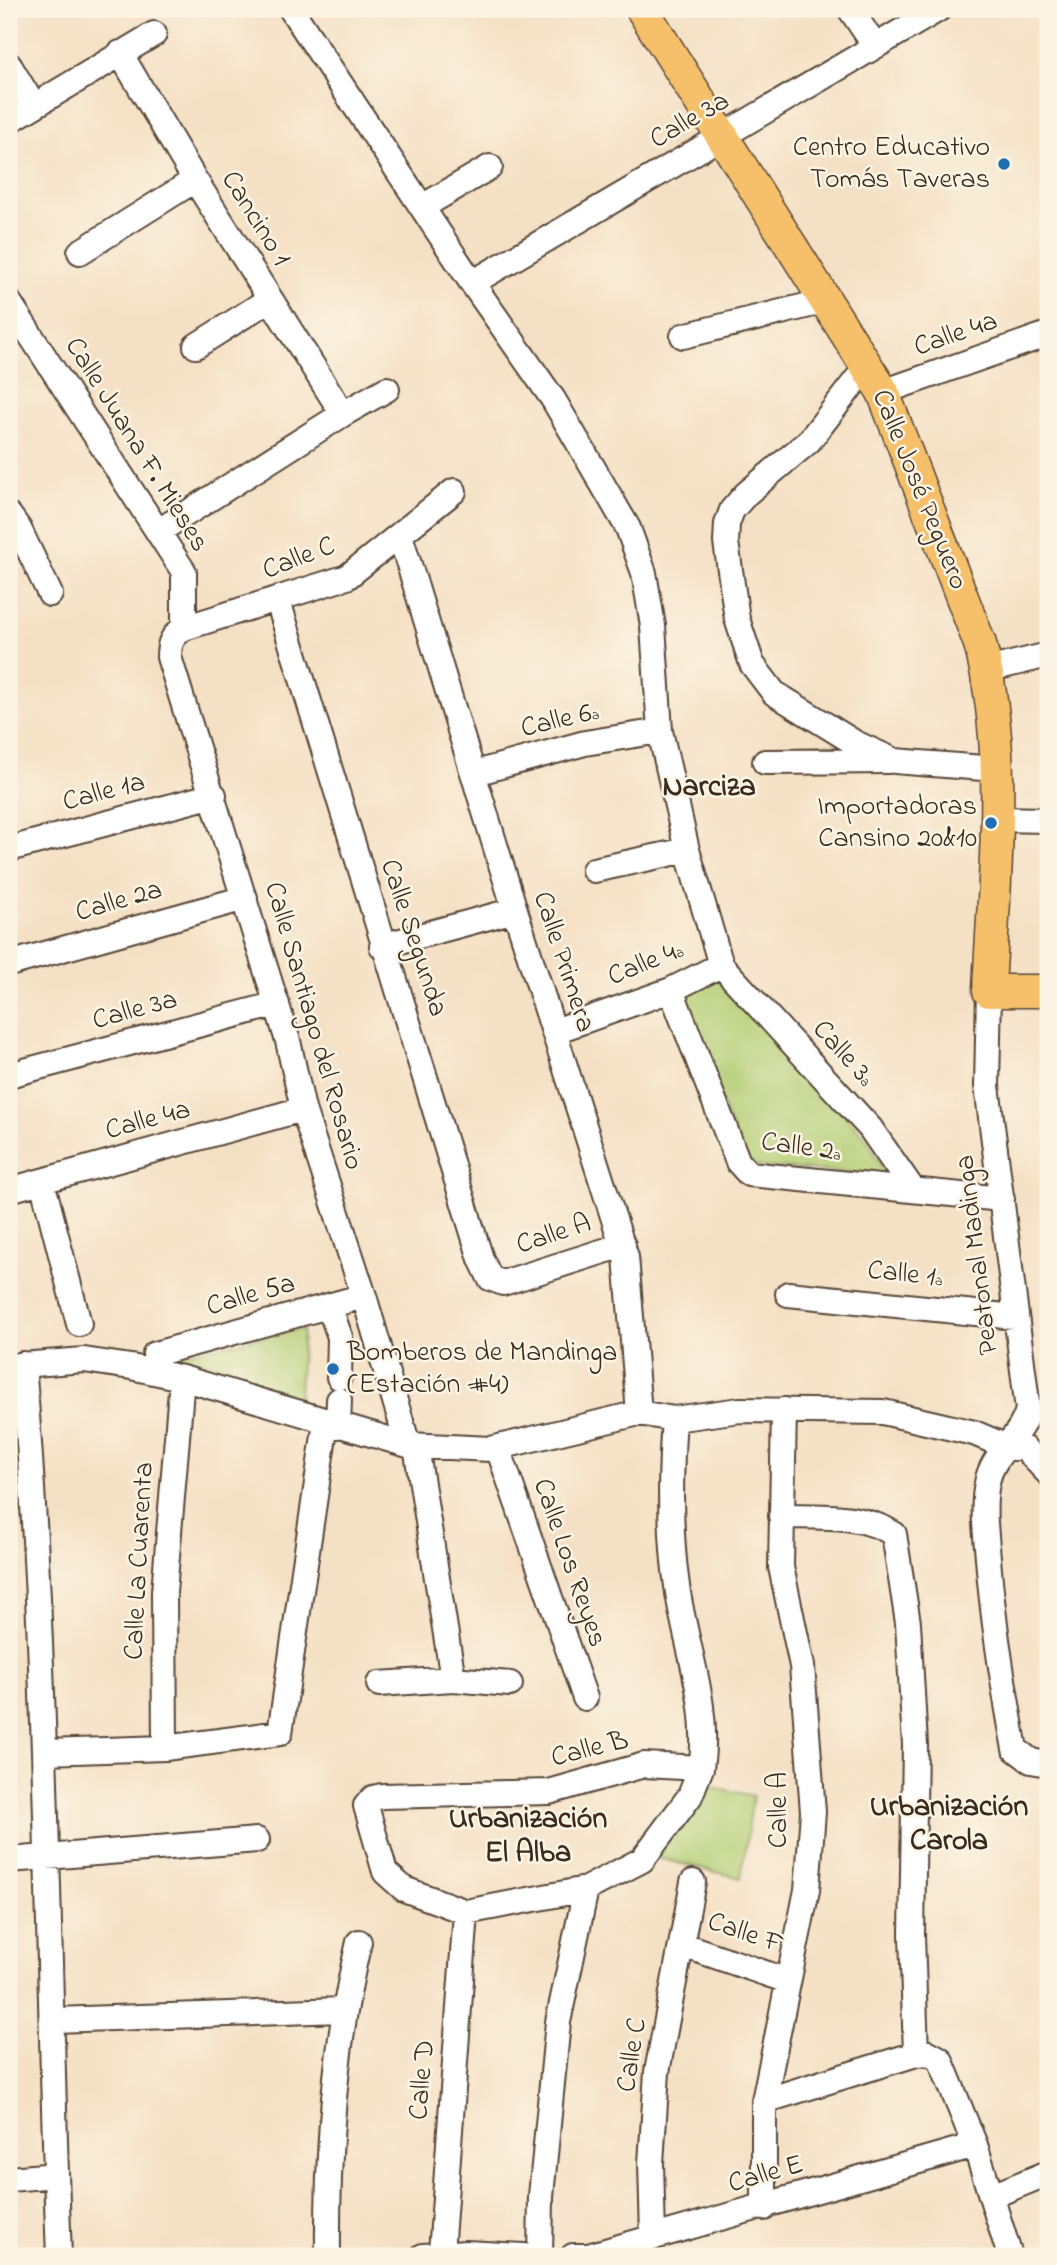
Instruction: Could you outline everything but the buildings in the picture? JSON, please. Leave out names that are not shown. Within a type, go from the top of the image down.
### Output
[{"type":"main road","name":"Calle José Peguero","points":[[642,9],[875,379],[980,644],[987,670],[996,769],[989,991]]},
{"type":"main road","points":[[989,991],[1048,991]]},
{"type":"street","points":[[291,9],[472,283],[553,399],[628,528],[644,573],[653,626],[660,731],[687,850],[721,965]]},
{"type":"street","points":[[850,9],[875,46]]},
{"type":"street","name":"Calle 3a","points":[[472,283],[939,9]]},
{"type":"street","points":[[9,121],[153,34]]},
{"type":"street","name":"Cancino 1","points":[[120,52],[195,180],[342,414]]},
{"type":"street","points":[[9,65],[33,105]]},
{"type":"street","points":[[422,207],[490,167]]},
{"type":"street","points":[[80,252],[195,180]]},
{"type":"street","points":[[197,346],[270,299]]},
{"type":"street","points":[[682,336],[826,301]]},
{"type":"street","name":"Calle Juana F. Mieses","points":[[9,302],[184,572],[184,628]]},
{"type":"street","name":"Calle 4a","points":[[875,379],[1048,334]]},
{"type":"street","points":[[875,379],[809,441],[746,494],[732,510],[727,524],[726,542],[737,619],[751,664],[774,692],[855,743],[895,761]]},
{"type":"street","points":[[159,531],[342,414],[387,389]]},
{"type":"street","name":"Calle C","points":[[184,628],[278,601],[347,577],[454,491]]},
{"type":"street","points":[[12,526],[50,594]]},
{"type":"street","name":"Calle Primera","points":[[400,535],[515,910],[623,1245],[629,1270],[639,1413]]},
{"type":"street","name":"Calle Segunda","points":[[278,601],[481,1259],[490,1278],[503,1283]]},
{"type":"street","name":"Calle Santiago del Rosario","points":[[184,628],[174,635],[169,657],[277,1004],[303,1110],[412,1446],[453,1679]]},
{"type":"street","points":[[987,670],[1048,655]]},
{"type":"street","name":"Calle 6ª","points":[[475,773],[585,743],[660,731]]},
{"type":"street","points":[[765,762],[895,761],[996,769]]},
{"type":"street","name":"Calle 1a","points":[[9,849],[214,795]]},
{"type":"street","points":[[996,819],[1048,820]]},
{"type":"street","points":[[594,870],[687,850]]},
{"type":"street","name":"Calle 2a","points":[[9,964],[245,898]]},
{"type":"street","points":[[383,946],[515,910]]},
{"type":"street","name":"Calle 4ª","points":[[555,1031],[671,990],[721,965]]},
{"type":"street","name":"Calle 3ª","points":[[721,965],[870,1128],[913,1190]]},
{"type":"street","name":"Calle 2ª","points":[[671,990],[742,1168],[758,1177],[1002,1199]]},
{"type":"street","name":"Peatonal Madinga","points":[[989,991],[987,1086],[1028,1410],[1025,1422],[992,1462],[986,1485],[985,1514],[994,1637],[1015,1749],[1031,1761],[1048,1764]]},
{"type":"street","name":"Calle 3a","points":[[9,1075],[277,1004]]},
{"type":"street","name":"Calle 4a","points":[[9,1190],[303,1110]]},
{"type":"street","points":[[42,1181],[79,1324]]},
{"type":"street","name":"Calle A","points":[[503,1283],[623,1245]]},
{"type":"street","name":"Calle 1ª","points":[[788,1294],[1015,1317]]},
{"type":"street","name":"Calle 5a","points":[[155,1354],[364,1296]]},
{"type":"street","points":[[46,1752],[165,1748],[280,1733],[339,1389],[340,1337],[329,1306]]},
{"type":"street","points":[[59,2256],[46,1752],[32,1466],[16,1365],[83,1360],[182,1378],[412,1446],[498,1448],[639,1413],[674,1419],[701,1413],[784,1410],[883,1412],[974,1433],[1004,1446],[1024,1449],[1048,1473]]},
{"type":"street","name":"Calle La Cuarenta","points":[[165,1748],[164,1592],[182,1378]]},
{"type":"street","name":"Calle A","points":[[764,2208],[764,2101],[807,1890],[813,1812],[802,1666],[781,1567],[784,1410]]},
{"type":"street","points":[[467,1912],[586,1889],[642,1860],[690,1796],[701,1768],[703,1726],[693,1655],[677,1587],[670,1478],[674,1419]]},
{"type":"street","name":"Calle Los Reyes","points":[[498,1448],[585,1698]]},
{"type":"street","points":[[781,1516],[851,1519],[877,1524],[894,1534],[899,1551],[908,1623],[915,1745],[912,1935],[916,2054]]},
{"type":"street","points":[[379,1684],[453,1679],[510,1684]]},
{"type":"street","name":"Calle B","points":[[467,1912],[404,1889],[385,1872],[366,1806],[373,1798],[549,1792],[644,1765],[701,1768]]},
{"type":"street","points":[[9,1860],[257,1840]]},
{"type":"street","name":"Calle C","points":[[653,2238],[651,2163],[657,2072],[693,1882]]},
{"type":"street","points":[[540,2256],[541,2196],[558,2022],[586,1889]]},
{"type":"street","name":"Calle D","points":[[432,2255],[467,1912]]},
{"type":"street","points":[[328,2256],[327,2162],[343,2010],[359,1942]]},
{"type":"street","name":"Calle F","points":[[683,1945],[788,1980]]},
{"type":"street","points":[[54,2020],[343,2010]]},
{"type":"street","points":[[764,2101],[916,2054],[929,2053],[940,2059],[975,2145],[992,2196],[1005,2255]]},
{"type":"street","name":"Calle E","points":[[573,2256],[589,2256],[764,2208],[975,2145]]},
{"type":"street","points":[[992,2196],[1048,2173]]},
{"type":"street","points":[[9,2179],[56,2175]]},
{"type":"street","points":[[432,2255],[524,2256]]},
{"type":"green space","points":[[718,979],[866,1138],[886,1175],[759,1167],[743,1159],[680,993]]},
{"type":"green space","points":[[303,1329],[298,1409],[149,1360]]},
{"type":"green space","points":[[704,1785],[753,1796],[741,1878],[654,1857]]},
{"type":"place","name":"Centro Educativo Tomás Taveras","points":[[1004,164]]},
{"type":"place","name":"Importadoras Cansino 20&10","points":[[991,823]]},
{"type":"place","name":"Bomberos de Mandinga (Estación #4)","points":[[333,1369]]},
{"type":"district","name":"Narciza","points":[[709,788]]},
{"type":"district","name":"Urbanización Carola","points":[[949,1825]]},
{"type":"district","name":"Urbanización El Alba","points":[[528,1837]]}]
